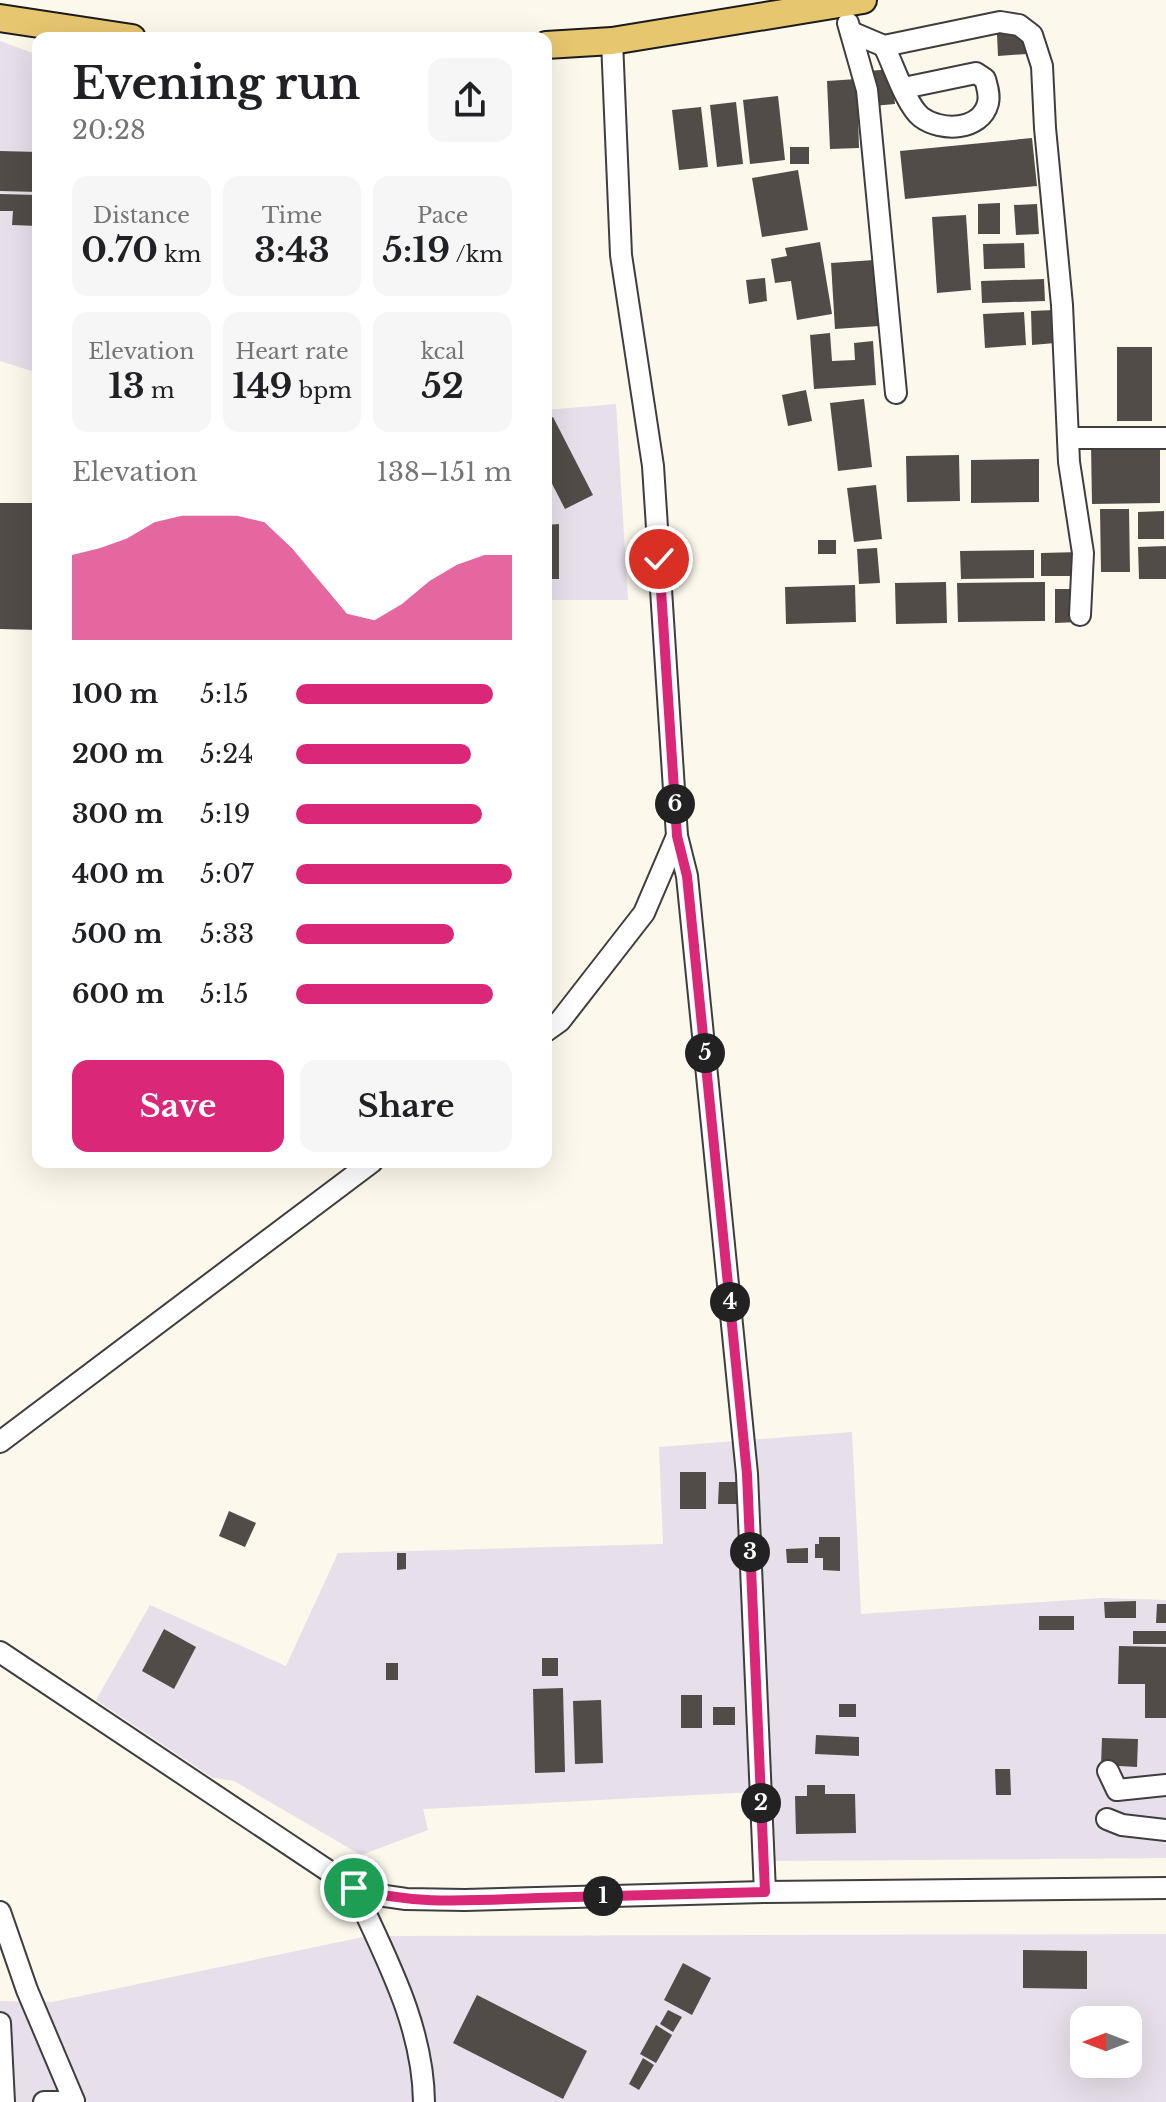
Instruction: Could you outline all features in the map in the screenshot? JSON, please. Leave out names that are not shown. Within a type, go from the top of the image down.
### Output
[{"type":"main road","points":[[552,45],[612,41],[853,2]]},
{"type":"main road","points":[[0,18],[92,32]]},
{"type":"street","points":[[853,2],[851,32],[867,90],[896,393]]},
{"type":"street","points":[[851,32],[884,46],[1000,22],[1019,25],[1032,35],[1042,66],[1062,305],[1068,438],[1083,553],[1080,615]]},
{"type":"street","points":[[612,41],[621,255],[653,466],[677,836],[687,876],[747,1474],[765,1892]]},
{"type":"street","points":[[884,46],[904,88]]},
{"type":"street","points":[[1068,438],[1166,438]]},
{"type":"street","points":[[552,1027],[560,1021],[644,913],[677,836]]},
{"type":"street","points":[[0,1442],[364,1168]]},
{"type":"street","points":[[0,1652],[354,1888],[378,1895],[465,1900],[765,1892],[1166,1888]]},
{"type":"street","points":[[1108,1771],[1117,1790],[1166,1785]]},
{"type":"street","points":[[1107,1819],[1122,1825],[1166,1830]]},
{"type":"street","points":[[354,1888],[408,2007],[424,2078],[424,2102]]},
{"type":"street","points":[[0,1912],[27,1990],[74,2102],[44,2102]]},
{"type":"street","points":[[0,2023],[4,2102]]},
{"type":"shaded area","points":[[0,41],[32,53],[32,371],[0,361]]},
{"type":"shaded area","points":[[616,404],[628,600],[552,600],[552,409]]},
{"type":"shaded area","points":[[852,1432],[861,1614],[1102,1598],[1166,1600],[1166,1858],[773,1861],[773,1791],[423,1809],[428,1830],[361,1855],[234,1781],[213,1778],[96,1700],[150,1605],[286,1666],[338,1553],[663,1544],[659,1447]]},
{"type":"shaded area","points":[[1166,1934],[1166,2102],[0,2102],[0,2001],[52,2002],[368,1936]]},
{"type":"building","points":[[1024,32],[1026,54],[998,56],[997,34]]},
{"type":"building","points":[[891,69],[895,104],[873,106],[869,71]]},
{"type":"building","points":[[857,79],[859,148],[830,149],[827,81]]},
{"type":"building","points":[[778,96],[785,160],[750,164],[743,100]]},
{"type":"building","points":[[736,102],[743,164],[717,167],[710,105]]},
{"type":"building","points":[[701,107],[708,167],[679,170],[672,110]]},
{"type":"building","points":[[1032,138],[1037,186],[905,199],[900,151]]},
{"type":"building","points":[[790,147],[809,147],[809,164],[790,164]]},
{"type":"building","points":[[0,151],[32,152],[32,192],[0,191]]},
{"type":"building","points":[[798,170],[808,230],[762,237],[752,178]]},
{"type":"building","points":[[0,194],[32,195],[32,226],[12,225],[13,211],[0,211]]},
{"type":"building","points":[[1000,203],[1000,234],[978,234],[978,204]]},
{"type":"building","points":[[1037,204],[1039,234],[1016,235],[1014,205]]},
{"type":"building","points":[[966,215],[971,290],[937,293],[932,217]]},
{"type":"building","points":[[820,242],[832,314],[797,320],[791,281],[775,283],[771,259],[787,256],[785,248]]},
{"type":"building","points":[[1024,243],[1025,268],[984,269],[983,244]]},
{"type":"building","points":[[874,260],[879,326],[835,329],[831,263]]},
{"type":"building","points":[[765,278],[767,301],[749,304],[746,280]]},
{"type":"building","points":[[1044,279],[1045,301],[982,303],[981,281]]},
{"type":"building","points":[[1054,310],[1055,343],[1032,345],[1031,311]]},
{"type":"building","points":[[1024,312],[1026,345],[985,348],[983,314]]},
{"type":"building","points":[[830,333],[832,361],[855,360],[854,343],[873,341],[876,385],[814,389],[810,335]]},
{"type":"building","points":[[1117,347],[1152,347],[1152,421],[1117,421]]},
{"type":"building","points":[[806,390],[812,421],[788,426],[782,395]]},
{"type":"building","points":[[864,399],[872,467],[838,471],[830,403]]},
{"type":"building","points":[[552,417],[593,495],[565,509],[552,484]]},
{"type":"building","points":[[1160,445],[1160,503],[1092,504],[1091,446]]},
{"type":"building","points":[[959,455],[960,501],[907,502],[906,456]]},
{"type":"building","points":[[1039,459],[1039,502],[971,503],[971,460]]},
{"type":"building","points":[[876,485],[882,539],[854,542],[847,488]]},
{"type":"building","points":[[0,503],[32,503],[32,630],[0,629]]},
{"type":"building","points":[[1100,509],[1129,509],[1130,572],[1101,572]]},
{"type":"building","points":[[1164,511],[1164,539],[1138,539],[1138,512]]},
{"type":"building","points":[[559,524],[559,579],[552,579],[552,525]]},
{"type":"building","points":[[818,540],[836,540],[836,554],[818,554]]},
{"type":"building","points":[[1166,546],[1166,579],[1139,579],[1138,547]]},
{"type":"building","points":[[877,548],[880,583],[859,584],[857,549]]},
{"type":"building","points":[[1034,550],[1034,578],[961,579],[960,551]]},
{"type":"building","points":[[1079,552],[1079,576],[1041,576],[1041,553]]},
{"type":"building","points":[[946,582],[947,623],[896,624],[895,583]]},
{"type":"building","points":[[1045,582],[1045,621],[958,622],[957,583]]},
{"type":"building","points":[[855,585],[856,622],[786,624],[785,587]]},
{"type":"building","points":[[1055,589],[1078,589],[1079,622],[1055,623]]},
{"type":"building","points":[[680,1472],[706,1472],[706,1509],[680,1509]]},
{"type":"building","points":[[719,1482],[743,1482],[743,1504],[718,1504]]},
{"type":"building","points":[[229,1511],[256,1523],[245,1547],[219,1536]]},
{"type":"building","points":[[819,1537],[840,1537],[840,1571],[823,1570],[823,1558],[815,1558],[815,1544],[819,1544]]},
{"type":"building","points":[[808,1548],[808,1563],[787,1563],[786,1549]]},
{"type":"building","points":[[397,1553],[406,1553],[406,1569],[397,1570]]},
{"type":"building","points":[[1136,1601],[1136,1618],[1105,1618],[1104,1602]]},
{"type":"building","points":[[1157,1604],[1166,1604],[1166,1623],[1156,1623]]},
{"type":"building","points":[[1039,1616],[1074,1616],[1074,1630],[1039,1630]]},
{"type":"building","points":[[164,1629],[196,1647],[174,1689],[142,1671]]},
{"type":"building","points":[[1133,1631],[1166,1631],[1166,1644],[1133,1644]]},
{"type":"building","points":[[1119,1646],[1166,1647],[1166,1718],[1145,1718],[1145,1684],[1118,1684]]},
{"type":"building","points":[[542,1658],[558,1658],[558,1676],[542,1676]]},
{"type":"building","points":[[386,1663],[398,1663],[398,1680],[386,1680]]},
{"type":"building","points":[[563,1688],[565,1772],[535,1773],[533,1689]]},
{"type":"building","points":[[681,1695],[702,1695],[702,1728],[681,1728]]},
{"type":"building","points":[[601,1700],[603,1763],[575,1764],[573,1701]]},
{"type":"building","points":[[839,1704],[856,1704],[856,1717],[839,1717]]},
{"type":"building","points":[[713,1707],[735,1707],[735,1725],[713,1725]]},
{"type":"building","points":[[816,1735],[859,1737],[859,1756],[815,1754]]},
{"type":"building","points":[[1102,1738],[1138,1739],[1137,1767],[1101,1765]]},
{"type":"building","points":[[995,1769],[1010,1769],[1011,1795],[996,1795]]},
{"type":"building","points":[[807,1785],[825,1785],[825,1794],[855,1794],[856,1833],[796,1834],[795,1796],[807,1796]]},
{"type":"building","points":[[1023,1950],[1087,1951],[1087,1989],[1023,1988]]},
{"type":"building","points":[[683,1963],[711,1978],[692,2015],[664,2000]]},
{"type":"building","points":[[477,1995],[587,2051],[563,2099],[453,2043]]},
{"type":"building","points":[[668,2010],[682,2017],[673,2032],[660,2024]]},
{"type":"building","points":[[656,2025],[672,2035],[656,2063],[640,2054]]},
{"type":"building","points":[[643,2058],[654,2065],[639,2090],[629,2084]]},
{"type":"route","points":[[354,1888],[406,1899],[465,1900],[765,1892],[747,1474],[687,876],[677,836],[659,559]]}]
